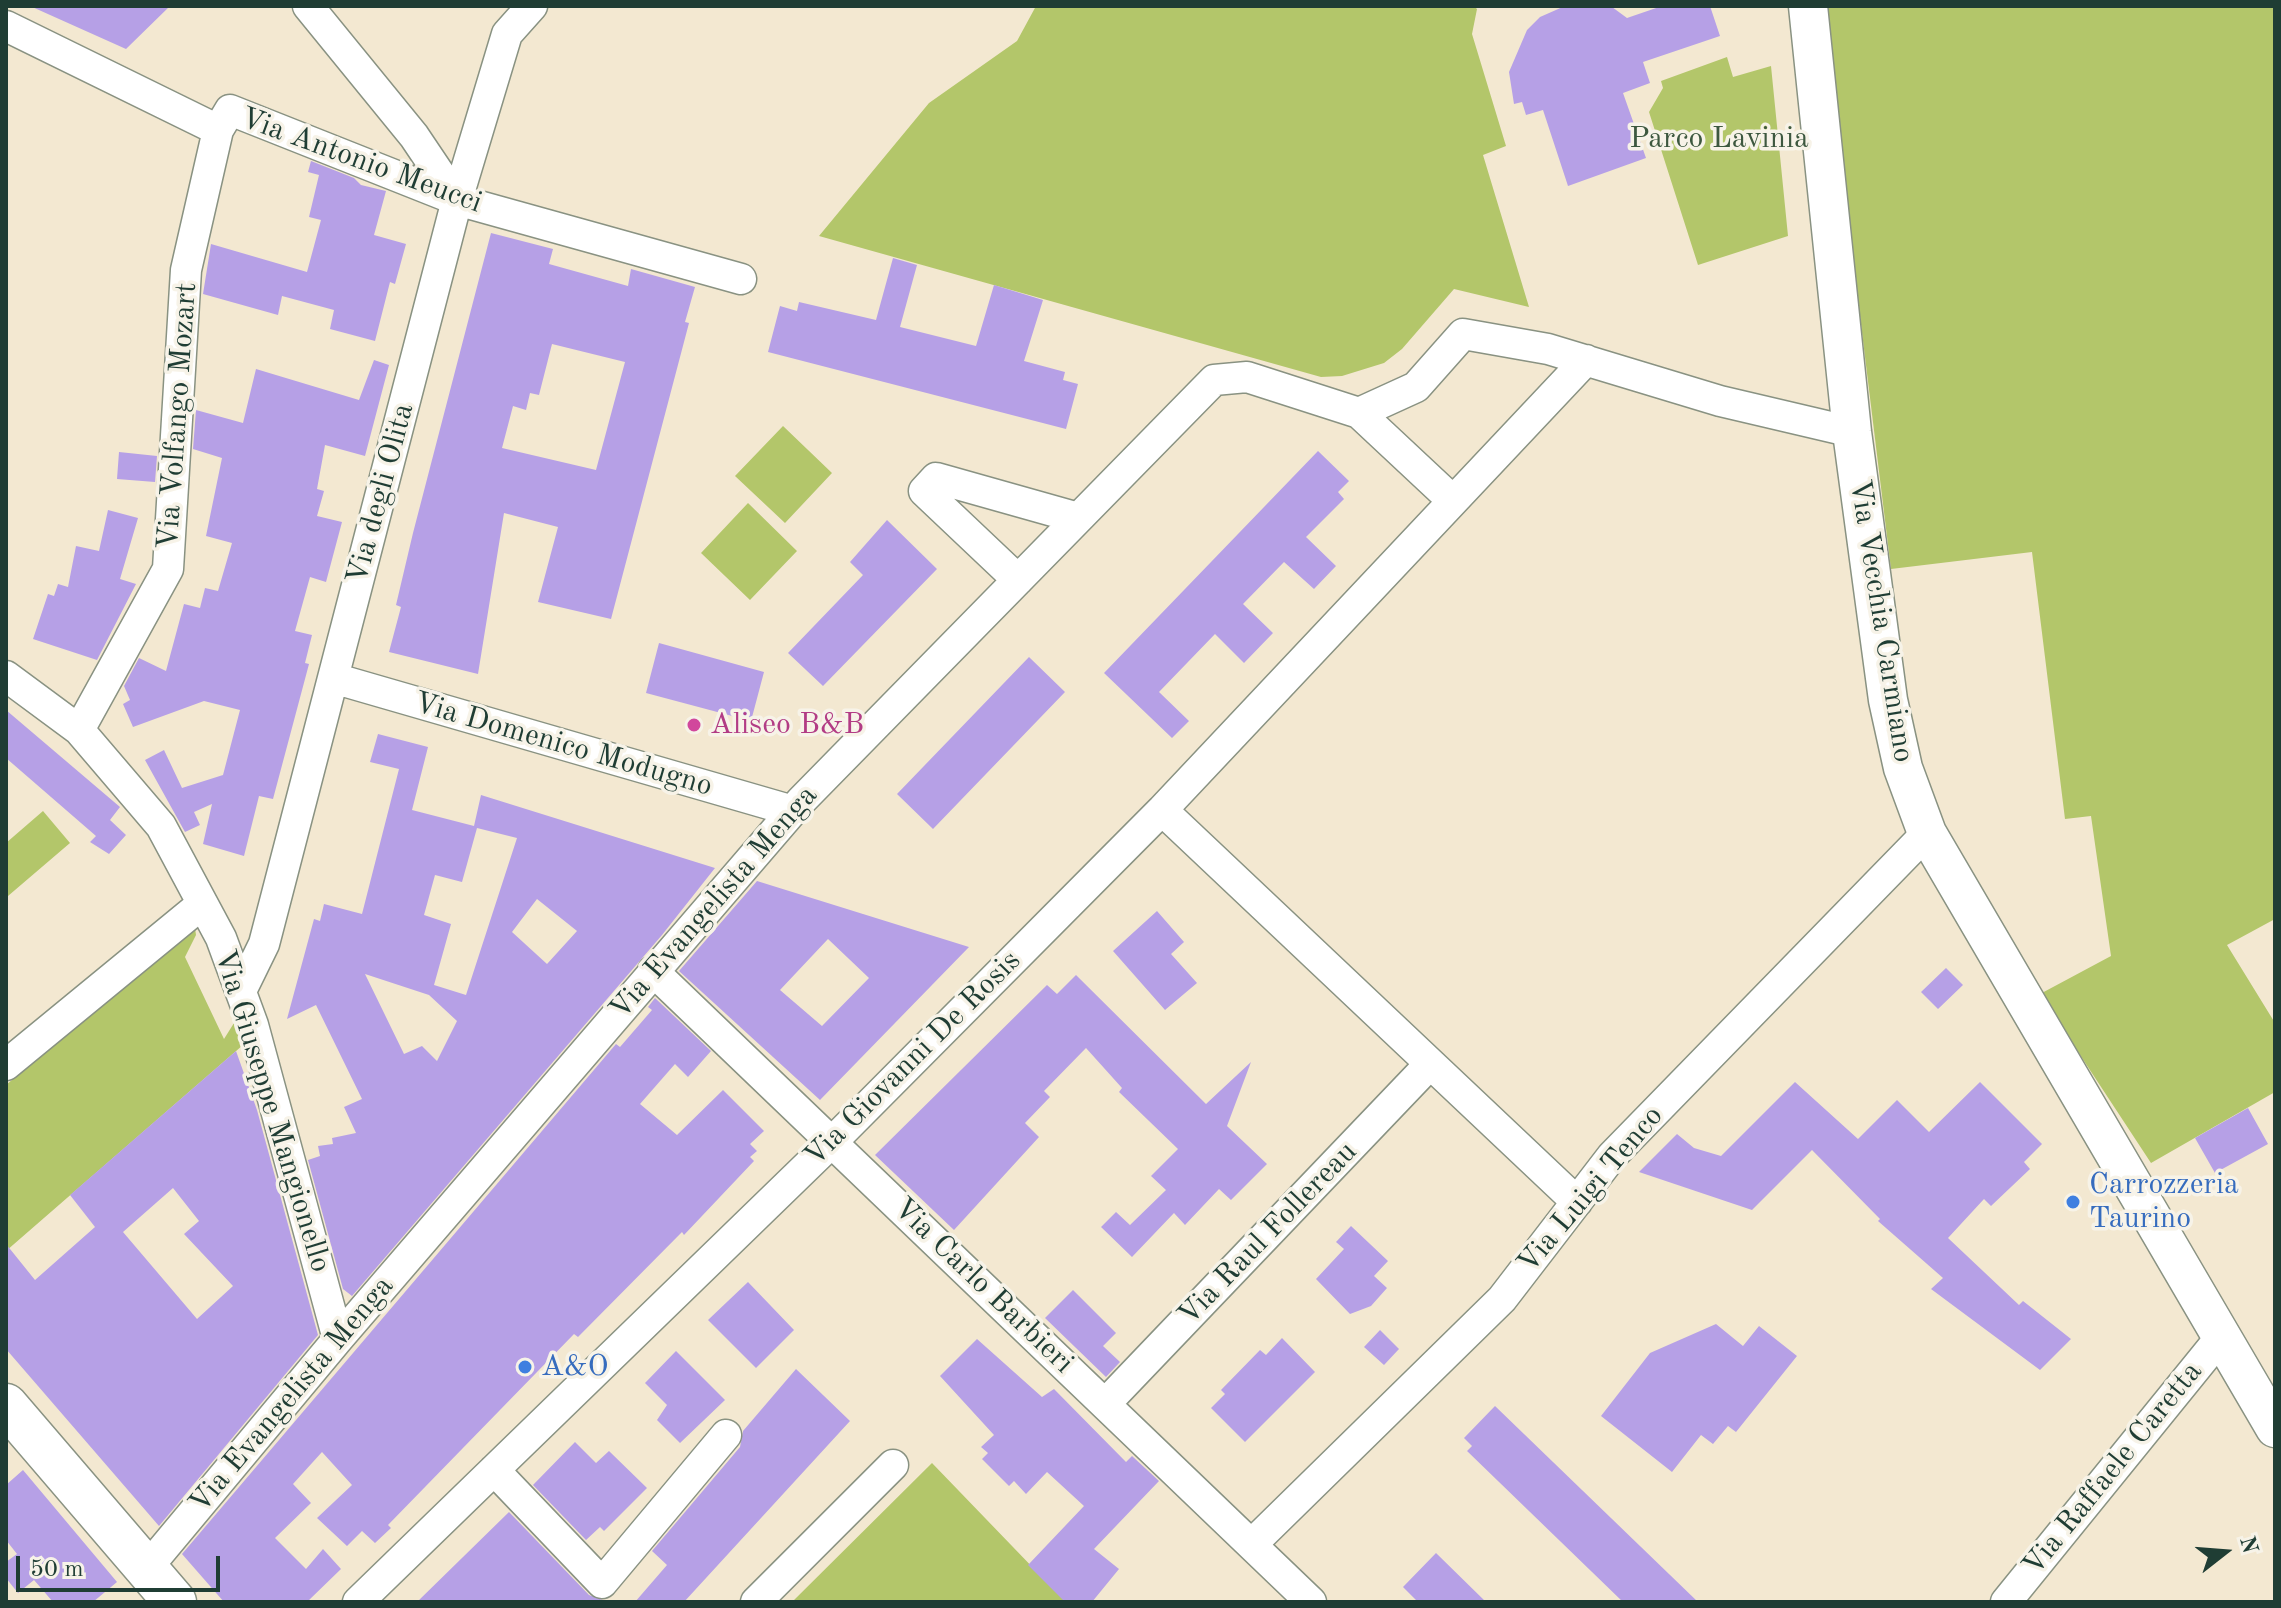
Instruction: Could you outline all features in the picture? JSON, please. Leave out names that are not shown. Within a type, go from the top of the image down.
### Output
[{"type":"main road","points":[[6,1405],[156,1589]]},
{"type":"street","points":[[308,6],[414,136],[457,200]]},
{"type":"street","name":"Via degli Olita","points":[[242,989],[264,944],[457,200],[507,34],[532,6]]},
{"type":"street","name":"Via Vecchia Carmiano","points":[[1808,6],[1852,432],[1888,700],[1903,768],[1927,833],[2275,1428]]},
{"type":"street","name":"Via Antonio Meucci","points":[[6,26],[218,130],[230,110],[457,200],[741,279]]},
{"type":"street","name":"Via Volfango Mozart","points":[[79,730],[168,569],[186,270],[218,130]]},
{"type":"street","points":[[1452,500],[1359,413],[1416,387],[1463,334],[1586,360],[1720,401],[1852,432]]},
{"type":"street","name":"Via Giovanni De Rosis","points":[[358,1602],[832,1142],[1162,810],[1586,360]]},
{"type":"street","name":"Via Evangelista Menga","points":[[156,1589],[338,1339],[793,811],[1214,380],[1247,377],[1359,413]]},
{"type":"street","points":[[1018,580],[924,491],[936,478],[1078,518]]},
{"type":"street","name":"Via Giuseppe Mangionello","points":[[6,676],[79,730],[161,826],[202,904],[242,989],[338,1339]]},
{"type":"street","name":"Via Domenico Modugno","points":[[333,678],[793,811]]},
{"type":"street","points":[[1162,810],[1577,1202]]},
{"type":"street","name":"Via Luigi Tenco","points":[[1252,1544],[1502,1299],[1612,1156],[1927,833]]},
{"type":"street","points":[[6,1065],[202,904]]},
{"type":"street","name":"Via Carlo Barbieri","points":[[653,971],[1311,1602]]},
{"type":"street","name":"Via Raul Follereau","points":[[1106,1403],[1430,1064]]},
{"type":"street","name":"Via Raffaele Caretta","points":[[2006,1602],[2221,1337]]},
{"type":"street","points":[[494,1470],[602,1583],[726,1435]]},
{"type":"street","points":[[756,1602],[893,1465]]},
{"type":"green space","points":[[1036,6],[1474,6],[1477,9],[1472,34],[1506,146],[1483,155],[1529,307],[1454,289],[1402,349],[1384,363],[1342,376],[1321,377],[819,236],[929,103],[1017,41]]},
{"type":"green space","points":[[1822,6],[2275,6],[2275,919],[2227,945],[2275,1023],[2275,1092],[2151,1163],[2040,994],[2111,956],[2091,816],[2065,819],[2032,552],[1891,569]]},
{"type":"green space","name":"Parco Lavinia","points":[[1727,57],[1733,77],[1771,66],[1788,236],[1698,265],[1649,112],[1663,88],[1661,81]]},
{"type":"green space","points":[[783,426],[832,473],[785,523],[735,476]]},
{"type":"green space","points":[[748,503],[797,551],[750,600],[701,553]]},
{"type":"green space","points":[[43,811],[70,843],[8,896],[6,843]]},
{"type":"green space","points":[[195,928],[196,935],[185,957],[224,1039],[234,1023],[243,1045],[6,1251],[6,1085],[190,929]]},
{"type":"green space","points":[[932,1463],[1066,1602],[792,1602]]},
{"type":"building","points":[[30,6],[170,6],[126,49]]},
{"type":"building","points":[[1565,6],[1612,7],[1627,18],[1662,6],[1710,6],[1720,36],[1643,62],[1650,83],[1623,93],[1646,158],[1568,186],[1543,110],[1526,115],[1522,102],[1514,104],[1509,72],[1527,30],[1540,17]]},
{"type":"building","points":[[311,161],[354,178],[361,185],[386,191],[374,235],[406,244],[395,284],[390,282],[375,341],[330,329],[334,310],[282,296],[278,315],[203,294],[211,244],[307,272],[321,220],[309,217],[319,175],[308,172]]},
{"type":"building","points":[[491,233],[553,249],[549,264],[628,286],[631,269],[695,287],[685,322],[689,323],[611,619],[538,602],[558,527],[504,513],[478,674],[389,652],[401,607],[396,605]],"holes":[[[552,344],[625,362],[596,470],[502,448],[513,406],[526,410],[530,393],[539,395]]]},
{"type":"building","points":[[893,258],[917,265],[900,327],[976,346],[994,285],[1043,300],[1024,361],[1065,372],[1063,380],[1078,384],[1066,429],[768,352],[780,306],[797,311],[799,302],[876,320]]},
{"type":"building","points":[[374,360],[389,365],[365,456],[325,445],[317,489],[324,491],[317,516],[342,522],[326,582],[310,577],[295,631],[312,635],[305,663],[309,664],[273,799],[259,796],[244,856],[203,844],[212,804],[194,812],[200,825],[185,832],[145,760],[164,750],[182,788],[223,775],[240,710],[204,701],[133,727],[123,704],[130,700],[124,686],[139,658],[166,671],[184,604],[200,608],[205,588],[218,591],[232,543],[206,536],[222,458],[193,449],[196,410],[243,423],[256,369],[359,400]]},
{"type":"building","points":[[1318,451],[1349,481],[1338,492],[1344,499],[1306,537],[1336,566],[1314,589],[1284,562],[1243,604],[1273,633],[1244,663],[1215,634],[1159,692],[1189,721],[1172,738],[1104,673]]},
{"type":"building","points":[[119,452],[157,456],[155,482],[117,479]]},
{"type":"building","points":[[108,510],[138,518],[120,579],[136,584],[97,660],[33,639],[48,594],[54,596],[58,584],[68,587],[76,546],[99,551]]},
{"type":"building","points":[[887,520],[937,569],[823,686],[788,653],[863,575],[850,562]]},
{"type":"building","points":[[659,643],[764,672],[751,721],[646,693]]},
{"type":"building","points":[[1029,657],[1065,692],[933,829],[897,794]]},
{"type":"building","points":[[6,710],[120,807],[110,820],[126,835],[109,854],[90,842],[96,836],[6,758]]},
{"type":"building","points":[[378,734],[428,747],[412,810],[474,826],[481,795],[715,868],[662,935],[352,1296],[343,1289],[308,1160],[320,1156],[318,1146],[333,1144],[332,1138],[356,1133],[344,1107],[362,1099],[316,1005],[287,1019],[314,919],[320,921],[324,904],[362,914],[399,769],[370,762]],"holes":[[[477,828],[517,838],[466,995],[434,985],[451,924],[424,915],[435,875],[462,882]],[[537,899],[577,931],[547,964],[512,932]],[[365,974],[429,995],[457,1021],[437,1061],[422,1046],[404,1054]]]},
{"type":"building","points":[[757,881],[969,947],[820,1100],[679,971]],"holes":[[[828,939],[869,978],[822,1026],[780,990]]]},
{"type":"building","points":[[1157,911],[1184,942],[1171,954],[1197,983],[1165,1010],[1113,951]]},
{"type":"building","points":[[1946,968],[1963,985],[1938,1009],[1921,992]]},
{"type":"building","points":[[1076,975],[1206,1104],[1251,1062],[1227,1126],[1267,1164],[1231,1200],[1219,1189],[1185,1225],[1174,1213],[1132,1257],[1101,1227],[1116,1212],[1130,1225],[1166,1190],[1151,1176],[1178,1149],[1119,1092],[1122,1088],[1086,1048],[1044,1091],[1050,1097],[1025,1123],[1039,1137],[954,1230],[875,1155],[1047,985],[1057,994]]},
{"type":"building","points":[[655,998],[711,1051],[688,1077],[675,1064],[640,1104],[677,1135],[723,1090],[764,1131],[750,1144],[757,1151],[750,1157],[754,1161],[684,1235],[682,1232],[578,1337],[574,1334],[388,1525],[391,1528],[375,1543],[362,1531],[347,1546],[317,1518],[352,1485],[322,1452],[293,1484],[311,1503],[275,1538],[306,1569],[323,1549],[341,1569],[307,1602],[224,1602],[182,1554],[616,1044],[620,1047],[652,1010],[648,1007]]},
{"type":"building","points":[[236,1051],[257,1110],[318,1335],[159,1526],[6,1349],[6,1244],[35,1280],[95,1227],[70,1195]],"holes":[[[173,1188],[199,1221],[184,1234],[233,1286],[197,1319],[123,1232]]]},
{"type":"building","points":[[1795,1082],[1858,1139],[1897,1100],[1929,1132],[1980,1082],[2042,1144],[2024,1162],[2030,1169],[1991,1206],[1984,1199],[1948,1238],[2019,1305],[2023,1301],[2071,1339],[2040,1370],[1931,1289],[1943,1278],[1878,1221],[1880,1219],[1812,1150],[1752,1210],[1639,1172],[1677,1134],[1694,1148],[1721,1156]]},
{"type":"building","points":[[2248,1108],[2268,1144],[2215,1173],[2195,1138]]},
{"type":"building","points":[[1351,1226],[1388,1261],[1374,1276],[1387,1288],[1371,1306],[1350,1314],[1316,1279],[1344,1249],[1336,1242]]},
{"type":"building","points":[[748,1282],[794,1330],[756,1368],[708,1320]]},
{"type":"building","points":[[1073,1290],[1116,1333],[1103,1346],[1120,1362],[1106,1377],[1045,1318]]},
{"type":"building","points":[[1716,1324],[1743,1346],[1759,1326],[1797,1356],[1736,1432],[1728,1426],[1713,1444],[1701,1435],[1672,1472],[1601,1416],[1650,1353]]},
{"type":"building","points":[[1380,1330],[1399,1349],[1384,1365],[1364,1347]]},
{"type":"building","points":[[1282,1338],[1315,1372],[1245,1442],[1211,1408],[1225,1394],[1221,1390],[1260,1350],[1266,1355]]},
{"type":"building","points":[[977,1339],[1042,1397],[1054,1389],[1126,1462],[1132,1456],[1159,1481],[1094,1549],[1119,1569],[1092,1602],[1065,1602],[1028,1565],[1084,1506],[1047,1472],[1026,1494],[1014,1481],[1009,1486],[982,1459],[988,1453],[981,1447],[994,1435],[940,1376]]},
{"type":"building","points":[[676,1351],[725,1400],[680,1443],[657,1420],[667,1405],[645,1383]]},
{"type":"building","points":[[796,1369],[850,1421],[684,1602],[635,1602],[667,1565],[652,1551],[740,1447],[743,1431]]},
{"type":"building","points":[[1495,1406],[1698,1602],[1623,1602],[1467,1451],[1472,1446],[1464,1438]]},
{"type":"building","points":[[575,1442],[596,1463],[609,1451],[647,1488],[604,1531],[600,1527],[586,1540],[533,1485]]},
{"type":"building","points":[[23,1470],[117,1582],[93,1602],[53,1602],[34,1580],[18,1593],[6,1578],[6,1562],[17,1554],[6,1540],[6,1485]]},
{"type":"building","points":[[509,1512],[589,1595],[608,1602],[417,1602]]},
{"type":"building","points":[[1436,1553],[1486,1602],[1418,1602],[1403,1587]]},
{"type":"place","name":"Aliseo B&B","points":[[694,725]]},
{"type":"place","name":"Carrozzeria Taurino","points":[[2073,1202]]},
{"type":"place","name":"A&O","points":[[525,1367]]}]
